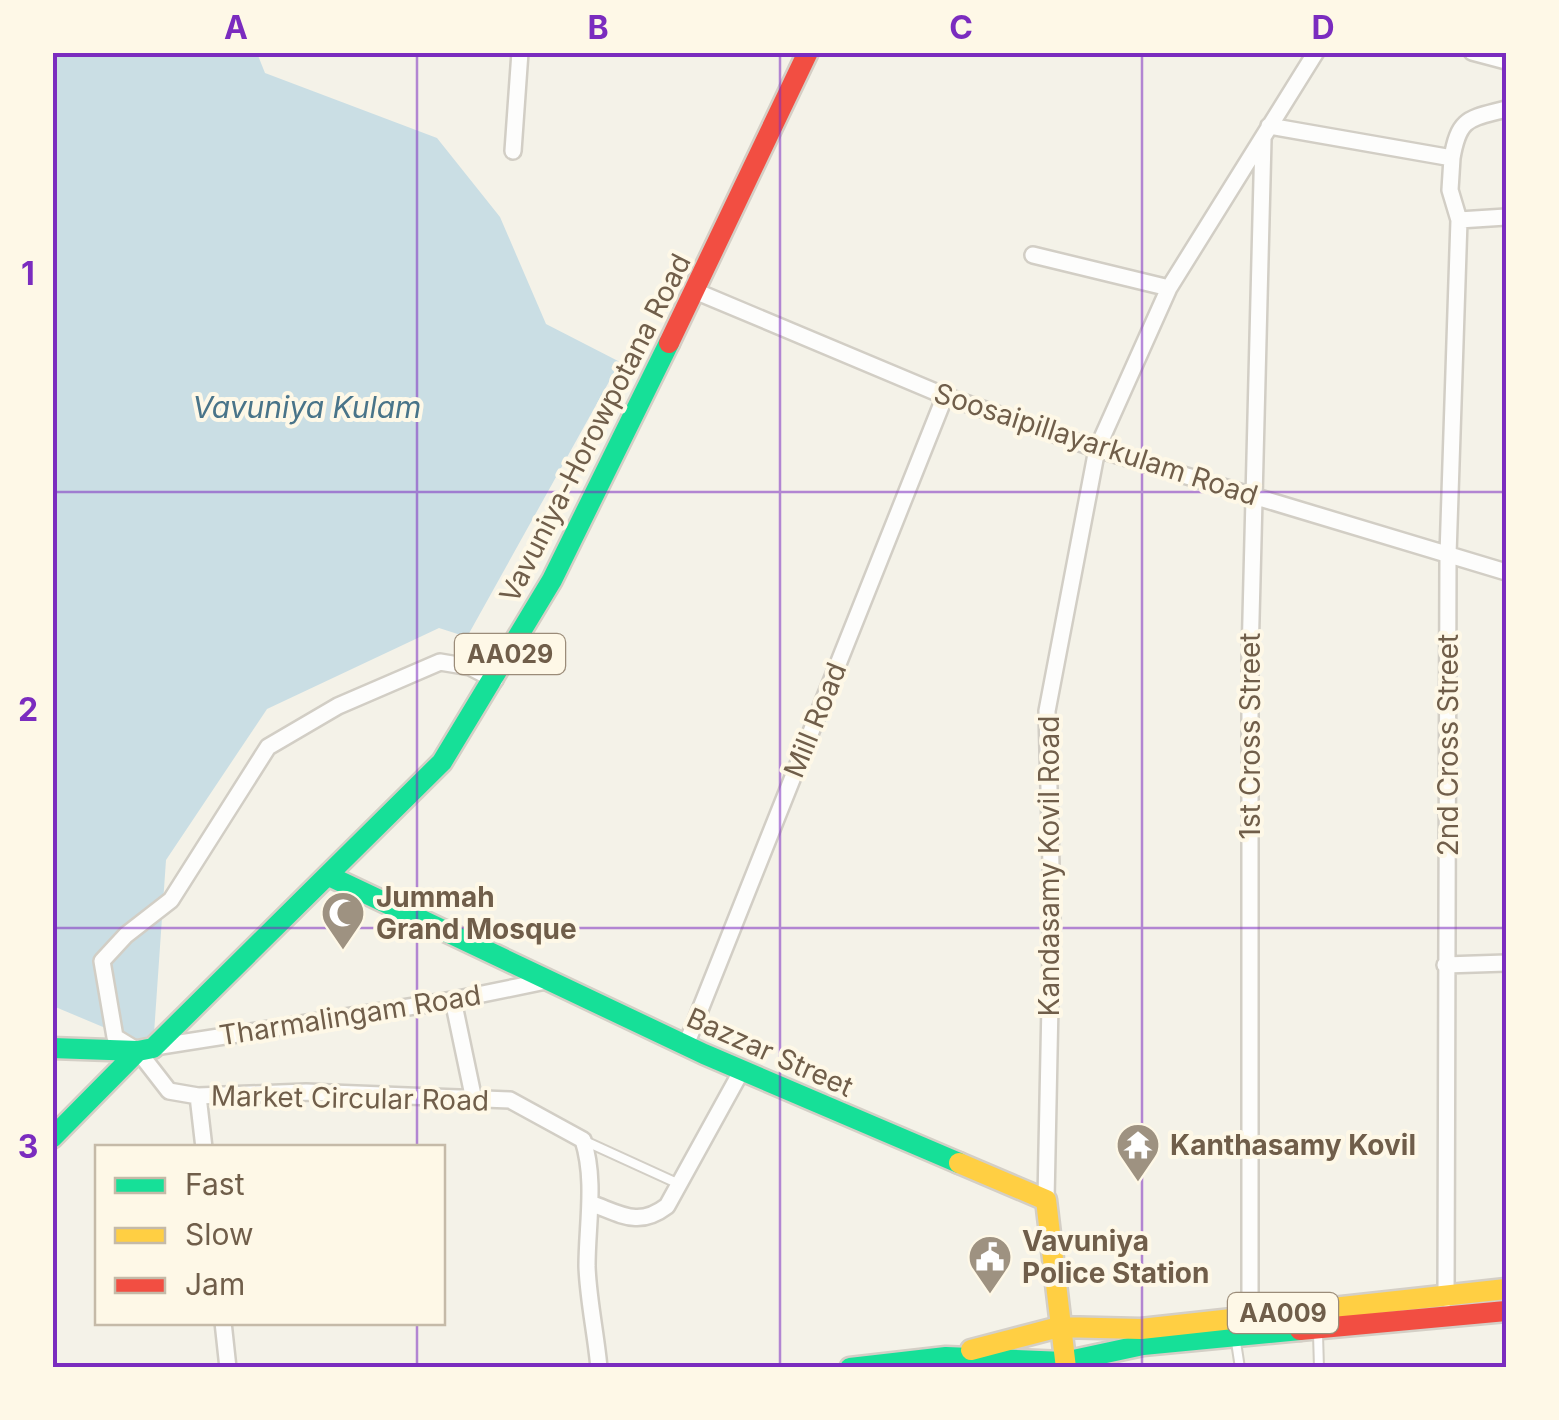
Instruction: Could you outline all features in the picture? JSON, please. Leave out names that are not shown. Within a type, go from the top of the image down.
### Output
[{"type":"main road","name":"Vavuniya-Horowpotana Road","points":[[52,1138],[329,876],[442,762],[552,580],[808,52]]},
{"type":"main road","name":"Bazzar Street","points":[[329,876],[686,1045],[1046,1200]]},
{"type":"main road","points":[[52,1048],[145,1049]]},
{"type":"main road","points":[[1046,1200],[1065,1365]]},
{"type":"main road","name":"AA009","points":[[1331,1322],[1446,1296],[1506,1290]]},
{"type":"main road","name":"AA009","points":[[946,1357],[1065,1365],[1143,1344],[1245,1330],[1506,1311]]},
{"type":"main road","name":"AA009","points":[[850,1368],[946,1357],[1059,1327],[1245,1330]]},
{"type":"street","points":[[514,151],[520,52]]},
{"type":"street","name":"Kandasamy Kovil Road","points":[[1046,1200],[1052,904],[1048,711],[1097,448],[1169,288],[1316,52]]},
{"type":"street","points":[[1472,52],[1506,60]]},
{"type":"street","points":[[1266,130],[1452,158],[1456,132],[1466,121],[1506,109]]},
{"type":"street","name":"1st Cross Street","points":[[1245,1330],[1250,658],[1266,130]]},
{"type":"street","name":"2nd Cross Street","points":[[1445,1318],[1448,555],[1459,220],[1450,190],[1452,158]]},
{"type":"street","points":[[1459,220],[1506,217]]},
{"type":"street","points":[[1032,255],[1169,288]]},
{"type":"street","name":"Soosaipillayarkulam Road","points":[[695,291],[945,396],[1097,448],[1506,572]]},
{"type":"street","name":"Mill Road","points":[[686,1045],[945,396]]},
{"type":"street","name":"Market Circular Road","points":[[494,680],[470,667],[440,662],[338,706],[268,746],[171,900],[126,935],[102,961],[116,1037],[145,1049],[169,1091],[198,1096],[306,1092],[510,1100],[582,1140]]},
{"type":"street","points":[[1445,965],[1506,963]]},
{"type":"street","name":"Tharmalingam Road","points":[[145,1049],[453,1000],[546,981]]},
{"type":"street","points":[[453,1000],[474,1100]]},
{"type":"street","points":[[590,1203],[636,1220],[654,1216],[667,1206],[742,1070]]},
{"type":"street","points":[[198,1096],[204,1145]]},
{"type":"street","points":[[582,1140],[588,1156],[587,1270],[599,1368]]},
{"type":"street","points":[[223,1325],[228,1368]]},
{"type":"lane","points":[[582,1140],[679,1184]]},
{"type":"lane","points":[[1319,1368],[1331,1322]]},
{"type":"lane","points":[[1240,1368],[1245,1330]]},
{"type":"water","name":"Vavuniya Kulam","points":[[52,53],[257,53],[265,73],[437,138],[500,217],[546,324],[620,362],[467,637],[439,628],[267,709],[166,860],[153,1048],[53,1006]]},
{"type":"traffic: fast","points":[[52,1138],[138,1051],[153,1048],[442,762],[552,580],[669,343]]},
{"type":"traffic: fast","points":[[329,876],[704,1054],[959,1163]]},
{"type":"traffic: fast","points":[[52,1048],[138,1051]]},
{"type":"traffic: fast","points":[[850,1368],[946,1357],[1064,1362],[1143,1345],[1300,1330]]},
{"type":"traffic: slow","points":[[959,1163],[1046,1200],[1066,1368]]},
{"type":"traffic: slow","points":[[971,1350],[1059,1327],[1141,1329],[1506,1289]]},
{"type":"traffic: jam","points":[[669,343],[808,52]]},
{"type":"traffic: jam","points":[[1300,1330],[1506,1311]]},
{"type":"place","name":"Jummah Grand Mosque","points":[[343,951]]},
{"type":"place","name":"Kanthasamy Kovil","points":[[1138,1183]]},
{"type":"place","name":"Vavuniya Police Station","points":[[990,1295]]}]
